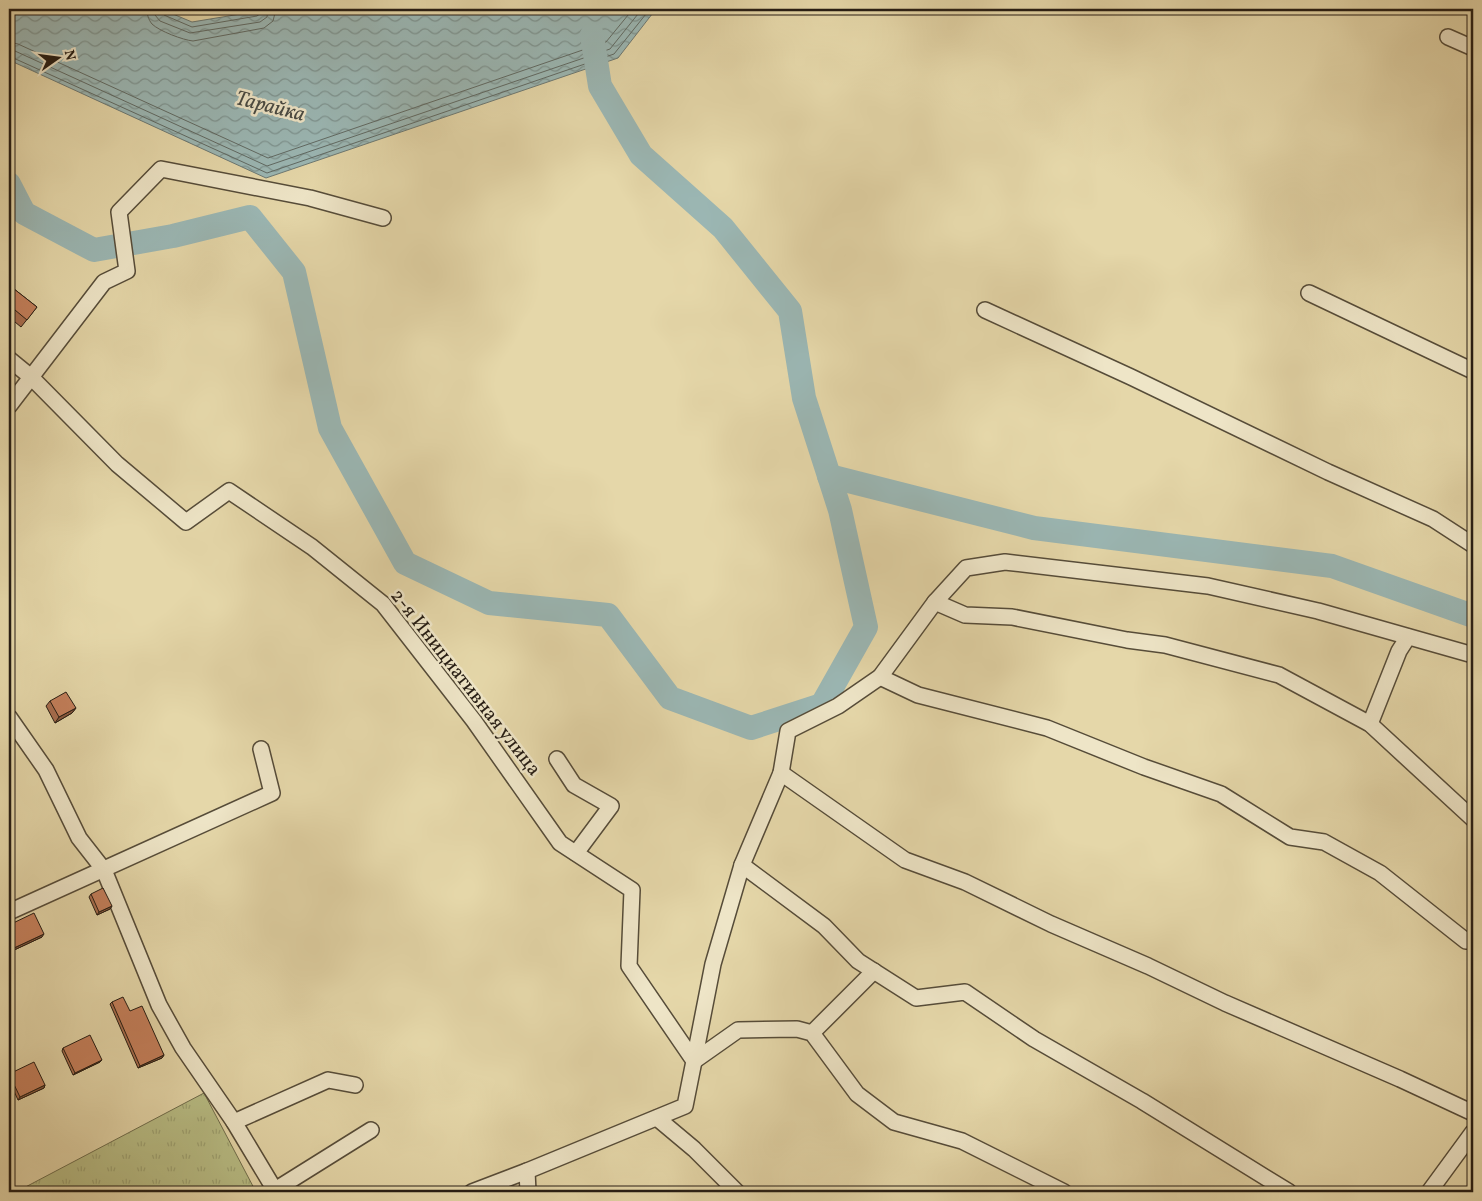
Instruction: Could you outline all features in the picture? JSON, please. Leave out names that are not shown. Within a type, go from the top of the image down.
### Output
[{"type":"street","points":[[1448,37],[1473,48]]},
{"type":"street","points":[[9,406],[104,282],[127,271],[119,212],[161,169],[310,198],[383,218]]},
{"type":"street","points":[[1309,293],[1473,371]]},
{"type":"street","points":[[985,310],[1328,472],[1433,519],[1473,545]]},
{"type":"street","name":"2-я Инициативная улица","points":[[9,359],[31,377],[117,464],[186,522],[229,490],[312,547],[382,604],[474,722],[560,843],[632,890],[629,966],[694,1061]]},
{"type":"street","points":[[472,1192],[685,1106],[714,964],[742,865],[781,773],[788,731],[838,706],[880,677],[935,602],[966,568],[1005,562],[1208,586],[1318,610],[1473,655]]},
{"type":"street","points":[[935,602],[965,615],[1012,617],[1127,640],[1166,645],[1279,675],[1370,724],[1473,819]]},
{"type":"street","points":[[1370,724],[1399,651],[1408,637]]},
{"type":"street","points":[[880,677],[918,695],[1047,728],[1144,767],[1221,794],[1290,837],[1324,842],[1380,873],[1466,941]]},
{"type":"street","points":[[9,716],[46,770],[79,838],[104,870],[159,1006],[183,1048],[234,1122],[275,1191],[371,1130]]},
{"type":"street","points":[[9,912],[272,793],[261,749]]},
{"type":"street","points":[[557,759],[574,785],[611,806],[576,853]]},
{"type":"street","points":[[781,773],[905,860],[965,882],[1051,924],[1473,1113]]},
{"type":"street","points":[[742,865],[824,926],[858,961],[916,998],[965,992],[1034,1039],[1142,1101],[1289,1192]]},
{"type":"street","points":[[812,1033],[874,971]]},
{"type":"street","points":[[694,1061],[738,1030],[797,1029],[812,1033],[857,1094],[894,1122],[962,1141],[1064,1192]]},
{"type":"street","points":[[234,1122],[328,1080],[355,1084]]},
{"type":"street","points":[[657,1118],[694,1149],[737,1192]]},
{"type":"street","points":[[1429,1192],[1473,1132]]},
{"type":"street","points":[[527,1170],[528,1192]]},
{"type":"green space","points":[[204,1093],[256,1192],[16,1192]]},
{"type":"water","name":"Тарайка","points":[[9,9],[161,9],[192,22],[271,9],[656,9],[618,58],[266,178],[9,60]]},
{"type":"building","points":[[9,285],[37,307],[27,320],[9,305]]},
{"type":"building","points":[[66,692],[76,708],[59,717],[50,701]]},
{"type":"building","points":[[103,888],[112,906],[99,912],[91,894]]},
{"type":"building","points":[[34,913],[44,934],[14,948],[9,936],[9,925]]},
{"type":"building","points":[[123,997],[130,1011],[142,1006],[164,1055],[140,1066],[112,1002]]},
{"type":"building","points":[[90,1035],[102,1060],[75,1073],[63,1048]]},
{"type":"building","points":[[34,1062],[45,1085],[20,1097],[9,1074]]},
{"type":"waterway","points":[[9,184],[24,213],[94,250],[173,236],[250,217],[294,272],[330,428],[405,563],[489,603],[608,615],[670,698],[751,728],[822,705],[866,627],[840,510],[804,398],[790,311],[723,228],[641,155],[600,86],[592,35]]},
{"type":"waterway","points":[[829,476],[1034,528],[1332,566],[1473,616]]}]
